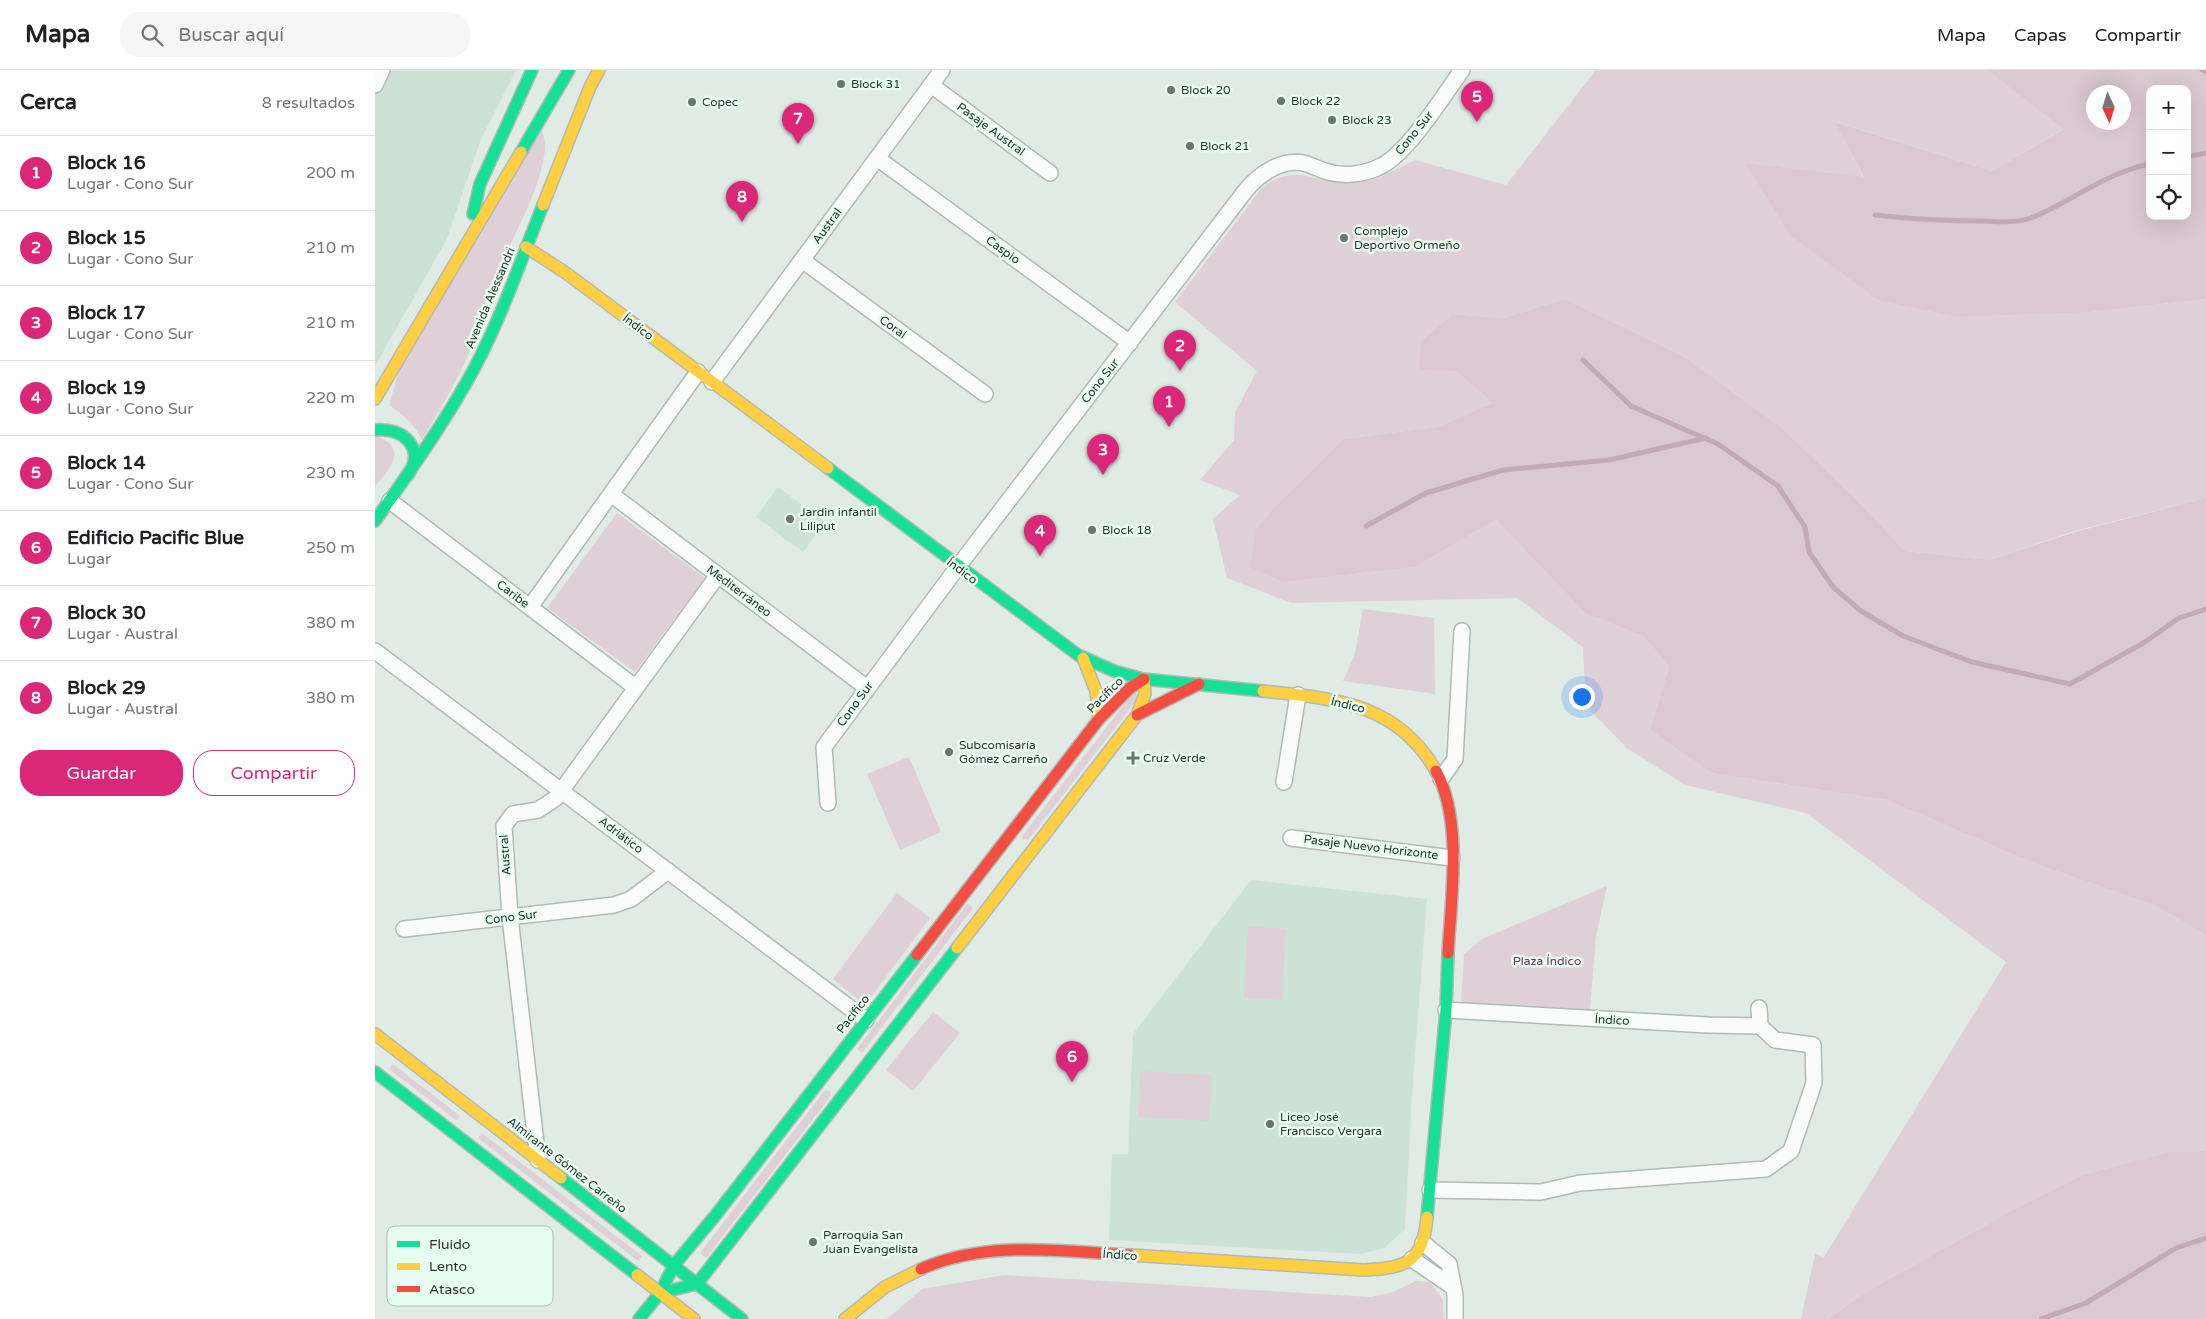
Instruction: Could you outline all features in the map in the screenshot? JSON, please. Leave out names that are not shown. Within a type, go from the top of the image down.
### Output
[{"type":"street","points":[[375,85],[382,70]]},
{"type":"street","points":[[474,229],[473,207],[482,181],[510,113],[532,70]]},
{"type":"street","points":[[375,399],[569,70]]},
{"type":"street","name":"Avenida Alessandri","points":[[375,521],[434,437],[475,367],[499,316],[590,87],[599,70]]},
{"type":"street","name":"Austral","points":[[712,382],[942,70]]},
{"type":"street","name":"Cono Sur","points":[[828,804],[824,747],[957,568],[1246,190],[1260,176],[1281,166],[1293,163],[1306,164],[1326,172],[1349,175],[1360,174],[1381,166],[1400,153],[1462,70]]},
{"type":"street","name":"Pasaje Austral","points":[[931,85],[1050,173]]},
{"type":"street","points":[[546,88],[551,122]]},
{"type":"street","points":[[553,147],[553,183]]},
{"type":"street","name":"Caspio","points":[[877,158],[1130,343]]},
{"type":"street","name":"Índico","points":[[526,247],[566,273],[1065,648],[1098,666],[1144,679],[1298,695],[1360,706],[1387,719],[1400,728],[1422,749],[1441,779],[1449,805],[1452,822],[1452,858],[1446,1010],[1423,1243],[1412,1260],[1395,1268],[1363,1270],[1003,1249],[954,1257],[908,1274],[866,1298],[845,1319]]},
{"type":"street","name":"Coral","points":[[802,260],[985,394]]},
{"type":"street","points":[[530,607],[698,372]]},
{"type":"street","points":[[375,430],[399,432],[410,443],[413,449],[414,464],[407,478]]},
{"type":"street","name":"Mediterráneo","points":[[611,494],[867,688]]},
{"type":"street","name":"Caribe","points":[[390,501],[635,687]]},
{"type":"street","name":"Austral","points":[[538,1160],[510,917],[503,832],[506,821],[513,814],[545,807],[561,791],[718,575]]},
{"type":"street","points":[[1441,779],[1455,759],[1462,631]]},
{"type":"street","name":"Adriático","points":[[375,651],[866,1020]]},
{"type":"street","points":[[1083,658],[1096,691],[1099,719]]},
{"type":"street","name":"Pacífico","points":[[639,1319],[659,1293],[674,1265],[715,1216],[1099,719],[1130,688],[1144,679],[1145,694],[1137,715],[697,1284]]},
{"type":"street","points":[[1137,715],[1163,700],[1200,684]]},
{"type":"street","points":[[1284,782],[1298,695]]},
{"type":"street","name":"Pasaje Nuevo Horizonte","points":[[1291,838],[1452,858]]},
{"type":"street","name":"Cono Sur","points":[[404,929],[614,905],[631,900],[668,871]]},
{"type":"street","points":[[1429,1190],[1541,1192],[1579,1183],[1766,1169],[1791,1151],[1814,1083],[1813,1045],[1775,1040],[1759,1026],[1759,1008]]},
{"type":"street","name":"Índico","points":[[1446,1010],[1759,1026]]},
{"type":"street","name":"Almirante Gómez Carreño","points":[[375,1034],[382,1060],[473,1128],[659,1293],[694,1319]]},
{"type":"street","name":"Almirante Gómez Carreño","points":[[382,1060],[473,1128],[538,1160],[742,1319]]},
{"type":"street","points":[[1423,1243],[1449,1264],[1455,1319]]},
{"type":"street","points":[[1412,1260],[1453,1287]]},
{"type":"street","points":[[659,1293],[697,1284]]},
{"type":"shaded area","points":[[375,70],[516,70],[481,139],[447,239],[375,366]]},
{"type":"shaded area","points":[[1987,70],[2206,70],[2206,299],[2090,312],[1957,317],[1878,300],[1790,235],[1745,163],[1864,177],[1835,122],[1992,171],[2064,129]]},
{"type":"shaded area","points":[[1565,299],[1683,356],[1781,427],[1856,499],[1905,551],[1989,560],[2075,532],[2206,498],[2206,935],[2154,905],[2033,863],[1887,800],[1711,773],[1650,730],[1669,666],[1643,636],[1586,614],[1496,520],[1415,567],[1283,582],[1250,567],[1256,530],[1273,509],[1344,439],[1437,427],[1493,403],[1456,371],[1419,370],[1421,341],[1453,314],[1503,318]]},
{"type":"shaded area","name":"Jardin infantil Liliput","points":[[778,487],[825,522],[803,552],[756,517]]},
{"type":"shaded area","points":[[1251,880],[1427,899],[1412,1094],[1405,1229],[1384,1248],[1362,1254],[1109,1240],[1112,1154],[1128,1154],[1133,1034]]},
{"type":"shaded area","points":[[2206,1151],[2206,1319],[1828,1319],[1866,1292],[2002,1216],[2084,1175],[2170,1152]]},
{"type":"green space","points":[[1596,70],[1987,70],[2065,128],[1992,171],[1836,122],[1864,178],[1745,163],[2090,312],[2206,299],[2206,498],[2075,531],[1989,560],[1905,551],[1856,499],[1781,427],[1683,356],[1565,299],[1503,318],[1453,314],[1421,341],[1494,403],[1437,427],[1344,439],[1283,582],[1415,567],[1496,520],[1586,614],[1643,636],[1669,666],[1650,730],[1711,773],[1887,800],[2033,863],[2154,905],[2206,935],[2206,1151],[2170,1152],[2002,1216],[1866,1292],[1828,1319],[1801,1319],[1815,1254],[1824,1257],[2006,962],[1806,813],[1685,785],[1627,748],[1586,706],[1583,647],[1517,598],[1291,603],[1227,578],[1213,519],[1240,495],[1200,480],[1234,440],[1235,412],[1257,371],[1175,302],[1261,189],[1274,180],[1296,175],[1340,183],[1361,182],[1385,175],[1415,160],[1506,185]]},
{"type":"green space","points":[[541,129],[545,143],[543,162],[537,183],[498,270],[464,364],[422,440],[408,420],[389,405],[399,371]]},
{"type":"green space","points":[[377,436],[390,444],[394,450],[394,456],[390,467],[375,487],[375,438]]},
{"type":"green space","points":[[617,513],[705,578],[635,672],[547,608]]},
{"type":"green space","points":[[1363,609],[1434,618],[1435,694],[1343,681],[1355,654]]},
{"type":"green space","points":[[1134,692],[1139,697],[1028,840],[1022,839],[1022,836]]},
{"type":"green space","points":[[909,757],[941,832],[900,850],[867,774]]},
{"type":"green space","name":"Plaza Índico","points":[[1607,886],[1596,936],[1590,1010],[1461,1002],[1464,954],[1482,939]]},
{"type":"green space","points":[[897,893],[930,918],[865,1005],[833,979]]},
{"type":"green space","points":[[968,903],[973,908],[862,1053],[857,1049]]},
{"type":"green space","points":[[1248,926],[1286,929],[1282,1000],[1244,998]]},
{"type":"green space","points":[[933,1012],[960,1033],[913,1091],[886,1070]]},
{"type":"green space","points":[[393,1064],[460,1116],[456,1120],[389,1069]]},
{"type":"green space","points":[[1140,1071],[1212,1075],[1209,1121],[1138,1117]]},
{"type":"green space","points":[[825,1090],[830,1091],[831,1096],[706,1258],[700,1253]]},
{"type":"green space","points":[[482,1133],[642,1256],[638,1261],[478,1138]]},
{"type":"green space","points":[[1004,1275],[1371,1297],[1393,1292],[1416,1281],[1430,1282],[1443,1300],[1444,1319],[887,1319],[922,1289]]},
{"type":"waterway","points":[[2202,70],[2206,71]]},
{"type":"waterway","points":[[2191,156],[2206,153]]},
{"type":"waterway","points":[[1875,215],[1915,219],[2019,221],[2046,211],[2104,180],[2146,165]]},
{"type":"waterway","points":[[1583,360],[1631,406],[1718,444],[1778,486],[1805,527],[1809,552],[1833,587],[1861,611],[1903,636],[1972,662],[2070,684],[2145,642],[2179,618],[2206,609]]},
{"type":"waterway","points":[[1366,526],[1426,493],[1503,470],[1609,460],[1706,438]]},
{"type":"waterway","points":[[2041,1319],[2086,1303],[2176,1248],[2206,1238]]},
{"type":"traffic: fast","points":[[473,214],[480,184],[532,70]]},
{"type":"traffic: fast","points":[[521,152],[569,70]]},
{"type":"traffic: fast","points":[[375,521],[440,426],[475,367],[503,308],[543,205]]},
{"type":"traffic: fast","points":[[375,430],[395,432],[409,441],[413,448],[414,456],[413,465],[408,475]]},
{"type":"traffic: fast","points":[[828,468],[1078,655],[1114,671],[1143,679],[1263,691]]},
{"type":"traffic: fast","points":[[660,1293],[697,1284],[957,948]]},
{"type":"traffic: fast","points":[[1427,1217],[1446,1010],[1448,953]]},
{"type":"traffic: fast","points":[[639,1319],[660,1293],[674,1265],[715,1216],[917,955]]},
{"type":"traffic: fast","points":[[375,1072],[637,1275]]},
{"type":"traffic: fast","points":[[561,1178],[742,1319]]},
{"type":"traffic: slow","points":[[543,205],[590,87],[599,70]]},
{"type":"traffic: slow","points":[[375,399],[521,152]]},
{"type":"traffic: slow","points":[[526,247],[566,273],[828,468]]},
{"type":"traffic: slow","points":[[1083,658],[1096,691],[1099,719]]},
{"type":"traffic: slow","points":[[957,948],[1137,715],[1145,694],[1144,679]]},
{"type":"traffic: slow","points":[[1263,691],[1315,697],[1339,702],[1362,708],[1383,717],[1403,731],[1420,748],[1436,771]]},
{"type":"traffic: slow","points":[[375,1034],[561,1178]]},
{"type":"traffic: slow","points":[[1130,1255],[1363,1270],[1378,1269],[1391,1267],[1410,1260],[1421,1244],[1427,1217]]},
{"type":"traffic: slow","points":[[845,1319],[885,1287],[921,1269]]},
{"type":"traffic: slow","points":[[637,1275],[694,1319]]},
{"type":"traffic: jam","points":[[917,955],[1099,719],[1130,688],[1144,679]]},
{"type":"traffic: jam","points":[[1137,715],[1199,684]]},
{"type":"traffic: jam","points":[[1436,771],[1450,813],[1452,836],[1453,884],[1448,953]]},
{"type":"traffic: jam","points":[[921,1269],[946,1260],[998,1251],[1051,1250],[1130,1255]]},
{"type":"place","name":"Block 31","points":[[841,84]]},
{"type":"place","name":"Block 20","points":[[1171,90]]},
{"type":"place","name":"Block 22","points":[[1281,101]]},
{"type":"place","name":"Copec","points":[[692,102]]},
{"type":"place","name":"Block 23","points":[[1332,120]]},
{"type":"place","name":"Block 14","points":[[1477,122]]},
{"type":"place","name":"Block 30","points":[[798,144]]},
{"type":"place","name":"Block 21","points":[[1190,146]]},
{"type":"place","name":"Block 29","points":[[742,222]]},
{"type":"place","name":"Complejo Deportivo Ormeño","points":[[1344,238]]},
{"type":"place","name":"Block 15","points":[[1180,371]]},
{"type":"place","name":"Block 16","points":[[1169,427]]},
{"type":"place","name":"Block 17","points":[[1103,475]]},
{"type":"place","name":"Jardin infantil Liliput","points":[[790,519]]},
{"type":"place","name":"Block 18","points":[[1092,530]]},
{"type":"place","name":"Block 19","points":[[1040,556]]},
{"type":"place","name":"Subcomisaría Gómez Carreño","points":[[949,752]]},
{"type":"place","name":"Cruz Verde","points":[[1133,758]]},
{"type":"place","name":"Edificio Pacific Blue","points":[[1072,1082]]},
{"type":"place","name":"Liceo José Francisco Vergara","points":[[1270,1124]]},
{"type":"place","name":"Parroquia San Juan Evangelista","points":[[813,1242]]}]
